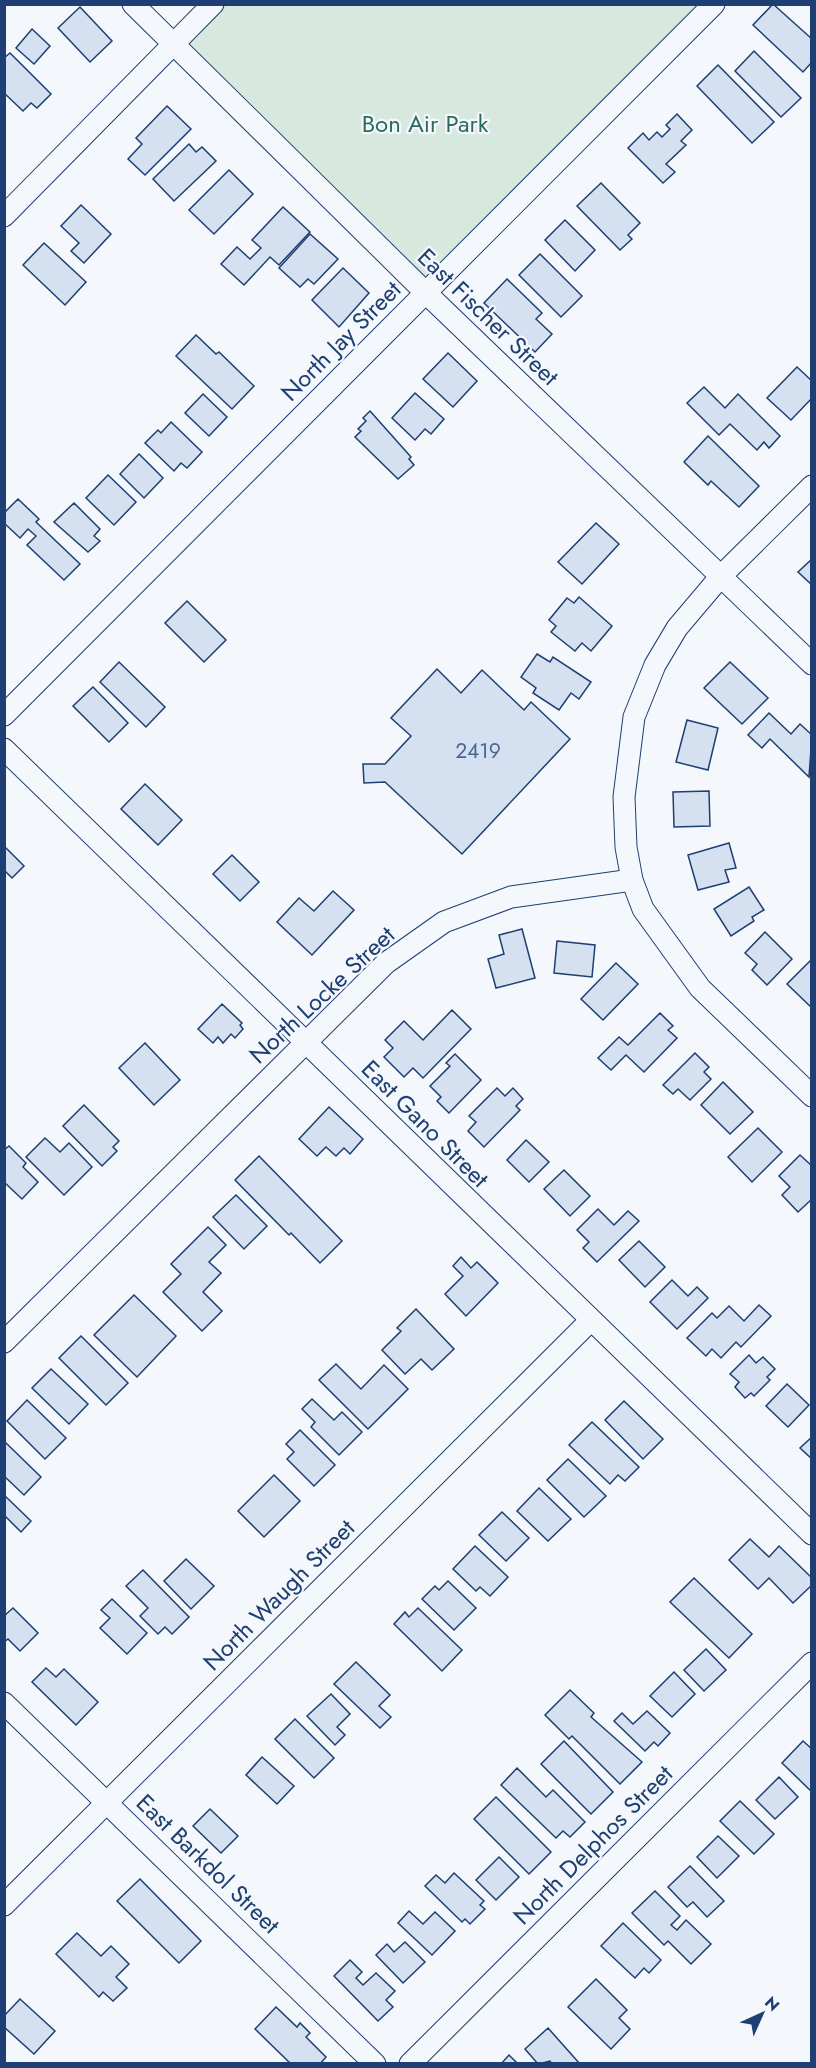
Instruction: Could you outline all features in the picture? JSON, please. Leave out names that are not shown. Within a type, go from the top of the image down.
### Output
[{"type":"street","name":"East Fischer Street","points":[[133,4],[426,293],[812,664]]},
{"type":"street","points":[[4,216],[213,4]]},
{"type":"street","name":"North Jay Street","points":[[4,715],[714,4]]},
{"type":"street","points":[[812,486],[721,576],[677,628],[655,665],[634,717],[624,796],[626,847],[632,880],[643,909],[700,988],[812,1096]]},
{"type":"street","name":"East Gano Street","points":[[4,749],[590,1321],[812,1534]]},
{"type":"street","name":"North Locke Street","points":[[4,1342],[386,963],[444,922],[511,897],[632,880]]},
{"type":"street","name":"North Waugh Street","points":[[4,1905],[590,1321]]},
{"type":"street","name":"North Delphos Street","points":[[410,2064],[812,1663]]},
{"type":"street","name":"East Barkdol Street","points":[[4,1703],[375,2064]]},
{"type":"green space","name":"Bon Air Park","points":[[213,5],[714,5],[426,293],[173,44]]},
{"type":"building","points":[[773,4],[812,39],[812,62],[803,72],[753,25]]},
{"type":"building","points":[[80,7],[112,41],[90,62],[58,28]]},
{"type":"building","points":[[32,29],[50,46],[34,64],[16,48]]},
{"type":"building","points":[[754,51],[801,98],[781,117],[735,71]]},
{"type":"building","points":[[10,53],[51,94],[37,108],[31,103],[23,111],[4,93],[4,58]]},
{"type":"building","points":[[718,65],[774,122],[752,143],[697,86]]},
{"type":"building","points":[[167,106],[191,129],[145,175],[128,159],[142,144],[136,138]]},
{"type":"building","points":[[677,114],[692,130],[681,141],[686,145],[666,164],[675,172],[663,183],[628,148],[643,133],[649,140],[657,132],[662,137],[670,129],[666,125]]},
{"type":"building","points":[[189,144],[196,152],[202,147],[216,161],[174,201],[153,179]]},
{"type":"building","points":[[229,170],[253,194],[214,234],[189,210]]},
{"type":"building","points":[[601,183],[640,223],[628,235],[632,239],[620,250],[577,206]]},
{"type":"building","points":[[81,205],[111,234],[84,263],[71,251],[79,243],[61,226]]},
{"type":"building","points":[[283,207],[310,232],[279,265],[270,257],[244,285],[221,264],[237,247],[250,259],[261,248],[252,240]]},
{"type":"building","points":[[565,220],[595,250],[575,271],[545,240]]},
{"type":"building","points":[[310,234],[338,259],[314,284],[308,279],[300,287],[279,268]]},
{"type":"building","points":[[44,243],[86,282],[65,305],[23,265]]},
{"type":"building","points":[[540,254],[582,296],[561,317],[519,275]]},
{"type":"building","points":[[343,268],[369,293],[339,327],[312,300]]},
{"type":"building","points":[[507,279],[542,313],[536,319],[552,334],[535,352],[484,303]]},
{"type":"building","points":[[196,335],[216,354],[219,352],[254,386],[232,409],[176,356]]},
{"type":"building","points":[[448,353],[477,381],[453,407],[423,379]]},
{"type":"building","points":[[797,367],[812,381],[812,398],[791,420],[767,398]]},
{"type":"building","points":[[704,387],[725,408],[738,394],[780,436],[769,448],[764,442],[757,450],[730,424],[719,435],[687,403]]},
{"type":"building","points":[[415,393],[444,419],[431,434],[425,429],[415,440],[392,418]]},
{"type":"building","points":[[203,394],[227,417],[209,436],[185,413]]},
{"type":"building","points":[[370,411],[411,457],[409,459],[414,465],[398,479],[355,437],[361,431],[358,429],[366,421],[363,418]]},
{"type":"building","points":[[171,422],[202,452],[187,468],[181,463],[174,471],[145,443],[158,430],[161,433]]},
{"type":"building","points":[[708,436],[759,486],[739,507],[711,481],[708,485],[684,462]]},
{"type":"building","points":[[139,454],[163,478],[144,498],[120,474]]},
{"type":"building","points":[[108,475],[136,502],[114,525],[86,498]]},
{"type":"building","points":[[18,499],[39,519],[36,522],[80,564],[64,580],[27,545],[36,536],[28,529],[20,538],[4,523],[4,513]]},
{"type":"building","points":[[74,503],[100,529],[94,536],[100,541],[88,552],[54,522]]},
{"type":"building","points":[[596,523],[619,544],[582,584],[558,562]]},
{"type":"building","points":[[812,559],[812,585],[798,572]]},
{"type":"building","points":[[579,597],[612,626],[591,651],[582,643],[575,651],[551,632],[556,626],[549,620],[567,598],[574,603]]},
{"type":"building","points":[[187,601],[226,640],[204,662],[165,623]]},
{"type":"building","points":[[537,654],[550,662],[553,657],[591,682],[579,699],[571,693],[559,710],[533,693],[536,688],[521,677]]},
{"type":"building","points":[[119,662],[165,707],[146,727],[100,682]]},
{"type":"building","points":[[730,662],[768,698],[742,724],[704,688]]},
{"type":"building","points":[[437,669],[461,693],[482,670],[524,710],[531,702],[570,739],[462,854],[385,782],[364,783],[363,764],[385,764],[411,736],[391,718]]},
{"type":"building","points":[[93,687],[128,723],[109,742],[73,706]]},
{"type":"building","points":[[769,713],[791,734],[800,724],[812,735],[809,777],[770,739],[762,748],[748,735]]},
{"type":"building","points":[[687,720],[718,728],[708,770],[676,762]]},
{"type":"building","points":[[145,784],[182,820],[158,845],[121,809]]},
{"type":"building","points":[[709,791],[710,826],[674,827],[673,792]]},
{"type":"building","points":[[729,843],[736,868],[725,870],[729,882],[698,890],[688,855]]},
{"type":"building","points":[[4,846],[24,866],[12,878],[4,870]]},
{"type":"building","points":[[232,855],[259,882],[240,901],[213,874]]},
{"type":"building","points":[[749,887],[764,910],[752,917],[754,921],[731,936],[714,909]]},
{"type":"building","points":[[333,891],[354,910],[312,955],[277,922],[299,898],[314,911]]},
{"type":"building","points":[[522,929],[535,978],[496,988],[488,959],[504,954],[499,935]]},
{"type":"building","points":[[765,932],[792,959],[767,985],[752,970],[757,964],[745,953]]},
{"type":"building","points":[[557,941],[595,945],[592,977],[554,973]]},
{"type":"building","points":[[812,959],[812,1008],[787,984]]},
{"type":"building","points":[[616,963],[638,984],[603,1020],[581,999]]},
{"type":"building","points":[[222,1004],[242,1023],[240,1025],[243,1029],[235,1038],[231,1034],[223,1043],[218,1037],[213,1043],[198,1029]]},
{"type":"building","points":[[452,1010],[471,1029],[423,1078],[413,1068],[404,1077],[384,1057],[393,1048],[385,1040],[404,1021],[423,1040]]},
{"type":"building","points":[[660,1013],[673,1026],[668,1030],[677,1038],[644,1072],[626,1055],[611,1070],[598,1058],[619,1037],[628,1045]]},
{"type":"building","points":[[145,1043],[180,1080],[154,1105],[119,1068]]},
{"type":"building","points":[[695,1053],[709,1067],[704,1072],[711,1079],[690,1100],[678,1089],[673,1094],[663,1085]]},
{"type":"building","points":[[455,1054],[481,1080],[449,1113],[437,1101],[441,1097],[430,1086],[450,1066],[446,1063]]},
{"type":"building","points":[[723,1082],[753,1112],[730,1134],[701,1105]]},
{"type":"building","points":[[497,1088],[505,1096],[513,1088],[523,1099],[516,1106],[520,1110],[484,1147],[468,1131],[476,1122],[469,1116]]},
{"type":"building","points":[[84,1105],[119,1141],[113,1147],[117,1151],[102,1166],[63,1126]]},
{"type":"building","points":[[329,1107],[363,1139],[350,1154],[344,1148],[336,1156],[326,1147],[317,1156],[299,1139]]},
{"type":"building","points":[[758,1128],[782,1152],[752,1182],[728,1157]]},
{"type":"building","points":[[45,1138],[60,1152],[69,1143],[92,1167],[64,1195],[26,1157]]},
{"type":"building","points":[[526,1140],[549,1162],[529,1182],[507,1160]]},
{"type":"building","points":[[9,1146],[26,1163],[23,1167],[38,1182],[22,1199],[4,1182],[4,1150]]},
{"type":"building","points":[[800,1155],[812,1166],[812,1199],[798,1212],[782,1195],[790,1187],[779,1176]]},
{"type":"building","points":[[259,1156],[342,1241],[320,1263],[235,1180]]},
{"type":"building","points":[[564,1170],[590,1196],[570,1216],[544,1189]]},
{"type":"building","points":[[236,1195],[267,1226],[244,1249],[213,1217]]},
{"type":"building","points":[[598,1209],[614,1225],[628,1211],[639,1221],[597,1262],[583,1248],[589,1242],[577,1230]]},
{"type":"building","points":[[208,1227],[226,1245],[209,1262],[221,1273],[203,1292],[222,1311],[202,1331],[163,1292],[181,1274],[171,1264]]},
{"type":"building","points":[[639,1241],[665,1267],[645,1287],[619,1260]]},
{"type":"building","points":[[461,1257],[471,1268],[477,1262],[498,1283],[466,1316],[445,1294],[463,1276],[453,1266]]},
{"type":"building","points":[[672,1280],[688,1296],[697,1287],[708,1298],[677,1329],[650,1302]]},
{"type":"building","points":[[134,1295],[176,1336],[137,1377],[94,1335]]},
{"type":"building","points":[[759,1305],[771,1316],[741,1347],[736,1342],[721,1358],[712,1349],[706,1356],[687,1338],[712,1313],[717,1318],[729,1306],[744,1321]]},
{"type":"building","points":[[416,1309],[454,1349],[432,1370],[421,1359],[405,1374],[382,1350],[401,1331],[397,1328]]},
{"type":"building","points":[[81,1336],[128,1383],[106,1405],[59,1358]]},
{"type":"building","points":[[749,1355],[756,1363],[763,1357],[775,1369],[767,1377],[770,1380],[754,1396],[751,1393],[745,1398],[735,1387],[739,1382],[730,1374]]},
{"type":"building","points":[[336,1364],[361,1389],[384,1365],[408,1389],[368,1429],[319,1380]]},
{"type":"building","points":[[51,1369],[88,1404],[69,1424],[32,1388]]},
{"type":"building","points":[[787,1384],[809,1405],[788,1427],[766,1406]]},
{"type":"building","points":[[312,1399],[334,1420],[342,1412],[362,1432],[339,1455],[311,1427],[315,1422],[302,1409]]},
{"type":"building","points":[[27,1400],[66,1438],[45,1459],[7,1421]]},
{"type":"building","points":[[624,1401],[663,1439],[643,1459],[605,1420]]},
{"type":"building","points":[[592,1422],[639,1467],[625,1481],[618,1475],[610,1484],[569,1445]]},
{"type":"building","points":[[300,1430],[335,1465],[314,1486],[287,1459],[294,1452],[286,1444]]},
{"type":"building","points":[[812,1437],[812,1459],[800,1448]]},
{"type":"building","points":[[5,1442],[41,1477],[24,1495],[4,1476]]},
{"type":"building","points":[[568,1459],[606,1496],[584,1517],[547,1480]]},
{"type":"building","points":[[274,1475],[300,1501],[264,1537],[238,1511]]},
{"type":"building","points":[[539,1488],[571,1519],[548,1541],[517,1511]]},
{"type":"building","points":[[4,1495],[31,1521],[21,1532],[4,1515]]},
{"type":"building","points":[[502,1512],[529,1538],[506,1561],[479,1535]]},
{"type":"building","points":[[750,1539],[769,1557],[779,1546],[812,1578],[812,1585],[793,1603],[769,1578],[758,1589],[729,1560]]},
{"type":"building","points":[[475,1546],[508,1577],[490,1596],[480,1587],[476,1591],[453,1569]]},
{"type":"building","points":[[186,1559],[214,1586],[191,1609],[164,1581]]},
{"type":"building","points":[[143,1570],[189,1617],[172,1634],[165,1627],[158,1634],[140,1616],[148,1608],[126,1586]]},
{"type":"building","points":[[694,1578],[752,1634],[729,1658],[670,1602]]},
{"type":"building","points":[[448,1581],[476,1608],[454,1630],[422,1599],[435,1586],[439,1590]]},
{"type":"building","points":[[112,1599],[147,1633],[127,1654],[100,1628],[110,1618],[101,1610]]},
{"type":"building","points":[[13,1608],[38,1633],[20,1651],[8,1639],[4,1642],[4,1616]]},
{"type":"building","points":[[418,1608],[462,1650],[442,1671],[394,1624],[405,1612],[409,1617]]},
{"type":"building","points":[[706,1649],[726,1670],[704,1691],[684,1670]]},
{"type":"building","points":[[356,1662],[390,1695],[379,1706],[391,1717],[380,1728],[334,1684]]},
{"type":"building","points":[[46,1668],[56,1677],[64,1669],[98,1702],[76,1725],[32,1682]]},
{"type":"building","points":[[674,1672],[695,1694],[672,1717],[650,1696]]},
{"type":"building","points":[[570,1690],[594,1713],[591,1717],[642,1762],[620,1784],[572,1736],[569,1739],[545,1715]]},
{"type":"building","points":[[331,1694],[350,1714],[337,1727],[345,1735],[335,1745],[307,1716]]},
{"type":"building","points":[[647,1711],[670,1733],[658,1746],[654,1742],[645,1751],[614,1721],[622,1713],[633,1724]]},
{"type":"building","points":[[295,1719],[334,1758],[314,1778],[275,1739]]},
{"type":"building","points":[[564,1741],[613,1792],[591,1814],[541,1764]]},
{"type":"building","points":[[803,1741],[812,1749],[812,1792],[782,1763]]},
{"type":"building","points":[[262,1757],[294,1786],[277,1804],[246,1775]]},
{"type":"building","points":[[517,1768],[546,1797],[553,1790],[585,1822],[570,1837],[563,1831],[556,1838],[501,1785]]},
{"type":"building","points":[[779,1777],[798,1797],[775,1819],[756,1800]]},
{"type":"building","points":[[496,1797],[551,1852],[529,1874],[474,1819]]},
{"type":"building","points":[[740,1801],[774,1834],[754,1854],[720,1821]]},
{"type":"building","points":[[210,1809],[238,1836],[221,1853],[193,1826]]},
{"type":"building","points":[[718,1836],[739,1856],[717,1878],[697,1857]]},
{"type":"building","points":[[499,1857],[519,1877],[496,1900],[476,1880]]},
{"type":"building","points":[[690,1866],[724,1901],[707,1917],[693,1902],[687,1907],[668,1887]]},
{"type":"building","points":[[454,1873],[484,1901],[480,1905],[485,1909],[470,1924],[465,1919],[462,1922],[425,1886],[436,1875],[445,1883]]},
{"type":"building","points":[[140,1879],[201,1941],[179,1963],[117,1901]]},
{"type":"building","points":[[655,1891],[680,1916],[671,1925],[677,1930],[686,1920],[711,1944],[691,1964],[668,1941],[664,1945],[632,1913]]},
{"type":"building","points":[[409,1911],[423,1924],[435,1912],[455,1931],[432,1955],[398,1923]]},
{"type":"building","points":[[623,1923],[661,1960],[649,1973],[644,1968],[635,1978],[601,1946]]},
{"type":"building","points":[[77,1933],[101,1956],[111,1946],[129,1964],[116,1977],[127,1988],[113,2001],[103,1992],[99,1997],[56,1954]]},
{"type":"building","points":[[405,1942],[425,1962],[403,1983],[376,1955],[387,1944],[394,1952]]},
{"type":"building","points":[[350,1960],[362,1972],[356,1978],[363,1985],[376,1973],[395,1991],[386,2000],[393,2007],[378,2021],[334,1976]]},
{"type":"building","points":[[596,1979],[627,2010],[619,2018],[630,2029],[611,2049],[568,2007]]},
{"type":"building","points":[[20,1999],[55,2031],[34,2054],[4,2027],[4,2016]]},
{"type":"building","points":[[276,2007],[297,2027],[300,2023],[310,2033],[306,2037],[326,2057],[320,2064],[291,2064],[255,2029]]},
{"type":"building","points":[[548,2028],[580,2064],[552,2064],[550,2061],[538,2064],[525,2049]]},
{"type":"building","points":[[509,2055],[518,2064],[501,2064]]}]
